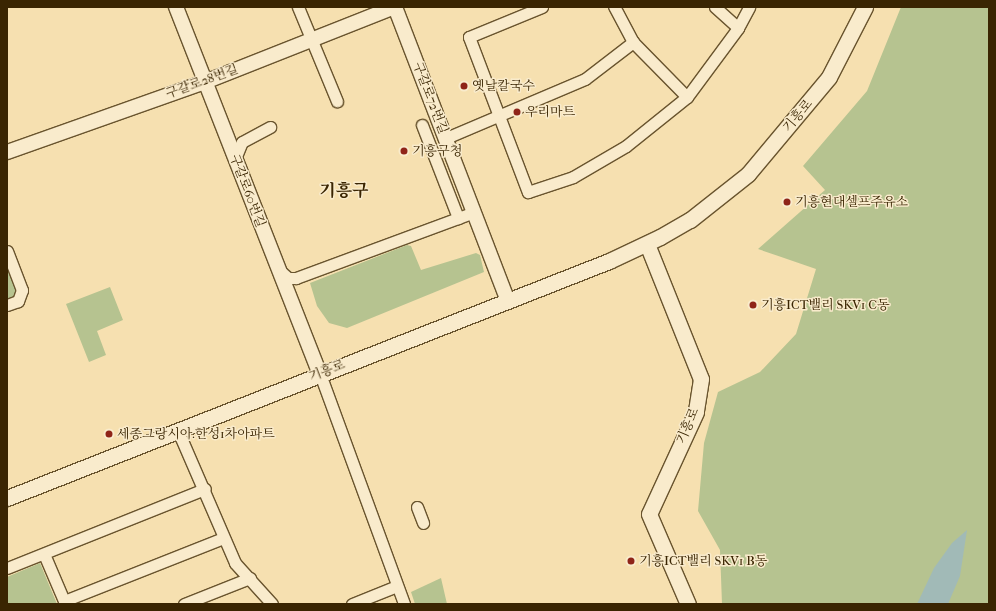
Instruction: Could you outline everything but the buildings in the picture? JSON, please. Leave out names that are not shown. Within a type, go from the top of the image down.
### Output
[{"type":"main road","name":"기흥로","points":[[7,498],[508,301],[647,244],[690,220],[748,174],[830,77],[865,7]]},
{"type":"main road","name":"기흥로","points":[[647,244],[701,379],[696,412],[649,514],[688,604]]},
{"type":"street","name":"구갈로60번길","points":[[176,7],[277,268],[320,374]]},
{"type":"street","points":[[298,7],[337,101]]},
{"type":"street","name":"구갈로28번길","points":[[7,152],[205,82],[395,7]]},
{"type":"street","name":"구갈로72번길","points":[[395,7],[508,301]]},
{"type":"street","points":[[542,7],[469,37],[528,192],[573,177],[626,146],[687,97],[738,28],[749,7]]},
{"type":"street","points":[[614,7],[633,42],[687,97]]},
{"type":"street","points":[[715,7],[738,28]]},
{"type":"street","points":[[446,138],[585,79],[633,42]]},
{"type":"street","points":[[422,126],[458,218]]},
{"type":"street","points":[[235,159],[242,142],[270,127]]},
{"type":"street","points":[[277,268],[288,278],[296,278],[474,212]]},
{"type":"street","points":[[7,251],[22,290],[18,301],[7,305]]},
{"type":"street","points":[[320,374],[404,604]]},
{"type":"street","points":[[178,431],[205,489],[223,538],[235,563],[272,604]]},
{"type":"street","points":[[7,568],[205,489]]},
{"type":"street","points":[[417,507],[422,523]]},
{"type":"street","points":[[44,554],[65,603],[223,538]]},
{"type":"street","points":[[184,604],[250,578]]},
{"type":"street","points":[[352,604],[398,586]]},
{"type":"green space","points":[[901,7],[989,7],[989,604],[722,604],[720,550],[698,511],[704,443],[718,392],[760,372],[796,334],[816,269],[758,249],[825,190],[803,166],[867,91]]},
{"type":"green space","points":[[407,245],[411,246],[421,270],[476,253],[480,255],[484,272],[347,328],[329,323],[317,306],[310,283]]},
{"type":"green space","points":[[7,258],[19,288],[13,299],[7,302]]},
{"type":"green space","points":[[110,287],[123,320],[97,331],[106,355],[89,362],[66,304]]},
{"type":"green space","points":[[40,563],[57,604],[7,604],[7,577]]},
{"type":"green space","points":[[441,578],[447,604],[415,604],[411,592]]},
{"type":"water","points":[[967,530],[960,576],[948,604],[917,604],[934,568],[952,543]]},
{"type":"place","name":"옛날칼국수","points":[[464,86]]},
{"type":"place","name":"우리마트","points":[[517,112]]},
{"type":"place","name":"기흥구청","points":[[404,151]]},
{"type":"place","name":"기흥현대셀프주유소","points":[[787,202]]},
{"type":"place","name":"기흥ICT밸리 SKV1 C동","points":[[753,305]]},
{"type":"place","name":"세종그랑시아.한성1차아파트","points":[[109,434]]},
{"type":"place","name":"기흥ICT밸리 SKV1 B동","points":[[631,561]]},
{"type":"district","name":"기흥구","points":[[344,191]]}]
